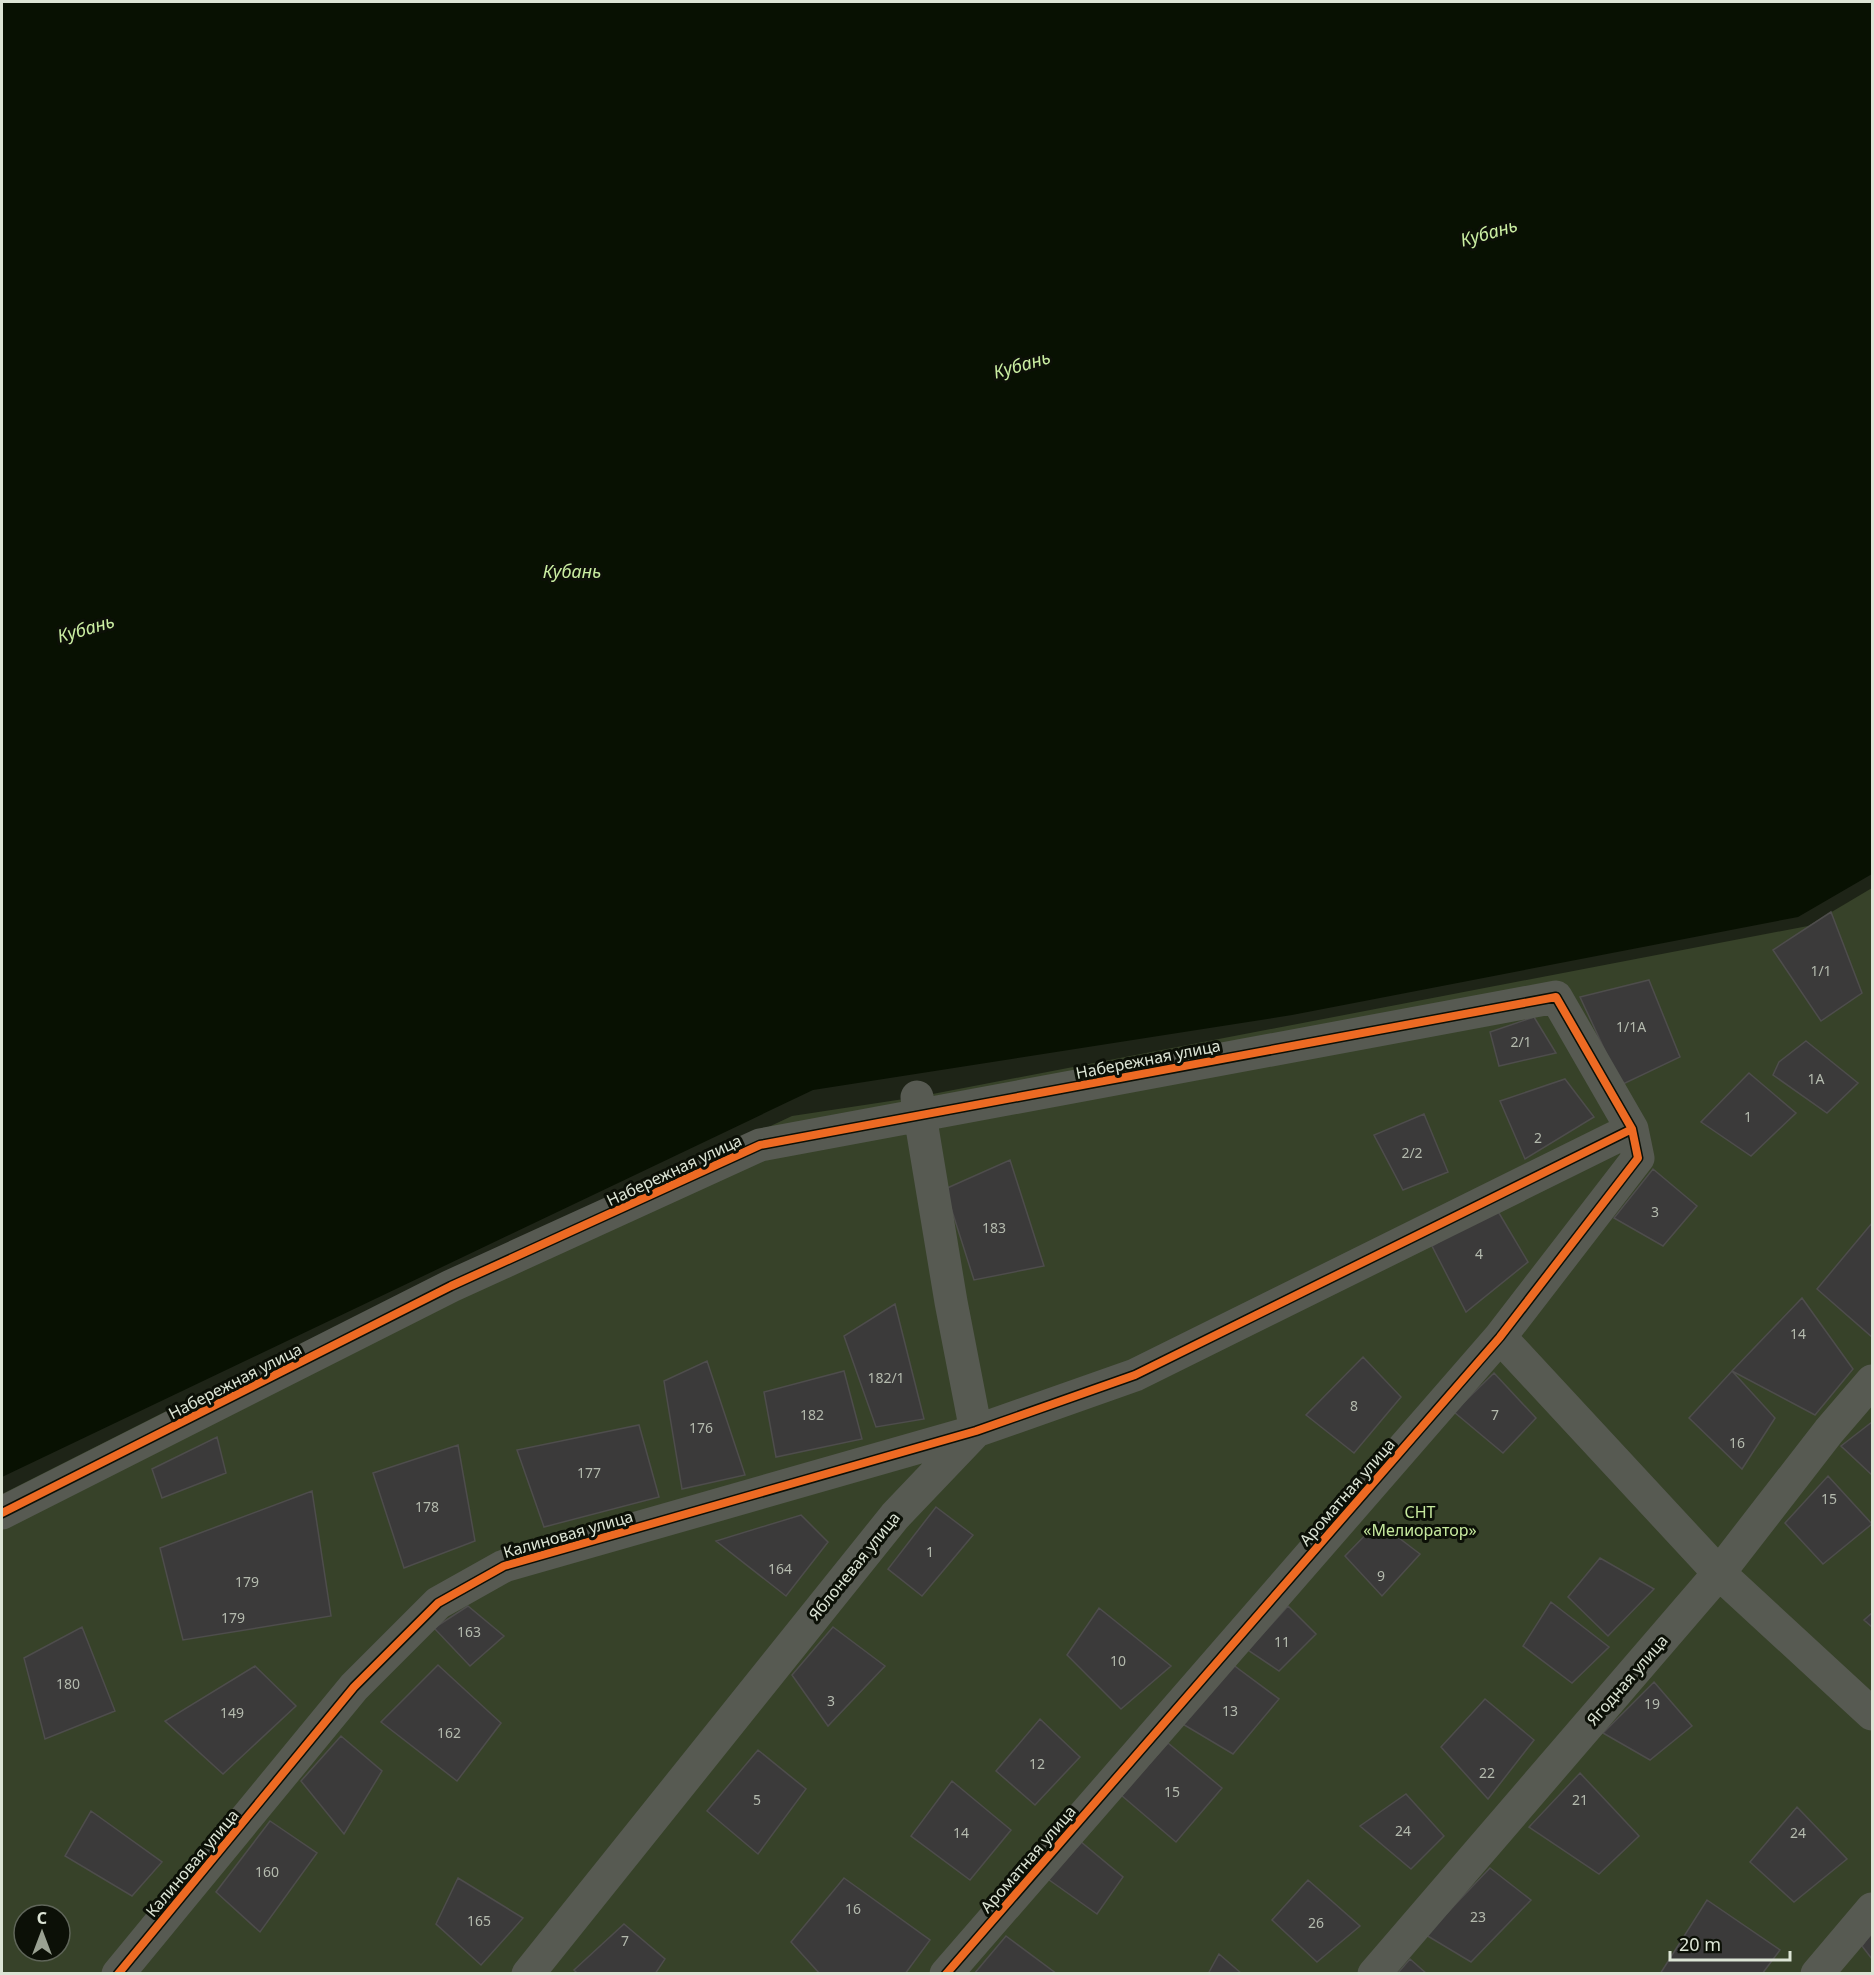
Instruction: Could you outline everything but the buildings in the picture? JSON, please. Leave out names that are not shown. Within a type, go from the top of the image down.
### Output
[{"type":"street","name":"Набережная улица","points":[[2,1513],[451,1286],[759,1146],[919,1106],[1556,997]]},
{"type":"street","name":"Ароматная улица","points":[[946,1974],[1500,1336],[1638,1158],[1632,1129],[1556,997]]},
{"type":"street","points":[[919,1106],[951,1302],[976,1431]]},
{"type":"street","name":"Калиновая улица","points":[[118,1974],[354,1687],[438,1603],[504,1566],[976,1431],[1135,1375],[1632,1129]]},
{"type":"street","points":[[1500,1336],[1719,1573],[1872,1713]]},
{"type":"street","name":"Ягодная улица","points":[[1374,1974],[1719,1573],[1829,1431],[1872,1381]]},
{"type":"street","name":"Яблоневая улица","points":[[528,1974],[895,1515],[976,1431]]},
{"type":"street","points":[[1817,1974],[1872,1909]]},
{"type":"green space","name":"СНТ «Мелиоратор»","points":[[1872,888],[1872,1973],[2,1974],[2,1494],[202,1393],[792,1116],[917,1097],[1808,926]]},
{"type":"water","name":"Кубань","points":[[2,2],[1872,2],[1872,874],[1798,917],[1292,1015],[813,1090],[2,1477]]},
{"type":"cycle path","points":[[2,1513],[451,1286],[760,1145],[1556,997],[1632,1129],[1638,1158],[1500,1337],[946,1974]]},
{"type":"cycle path","points":[[118,1974],[354,1687],[438,1603],[504,1566],[976,1431],[1135,1375],[1632,1129]]}]
